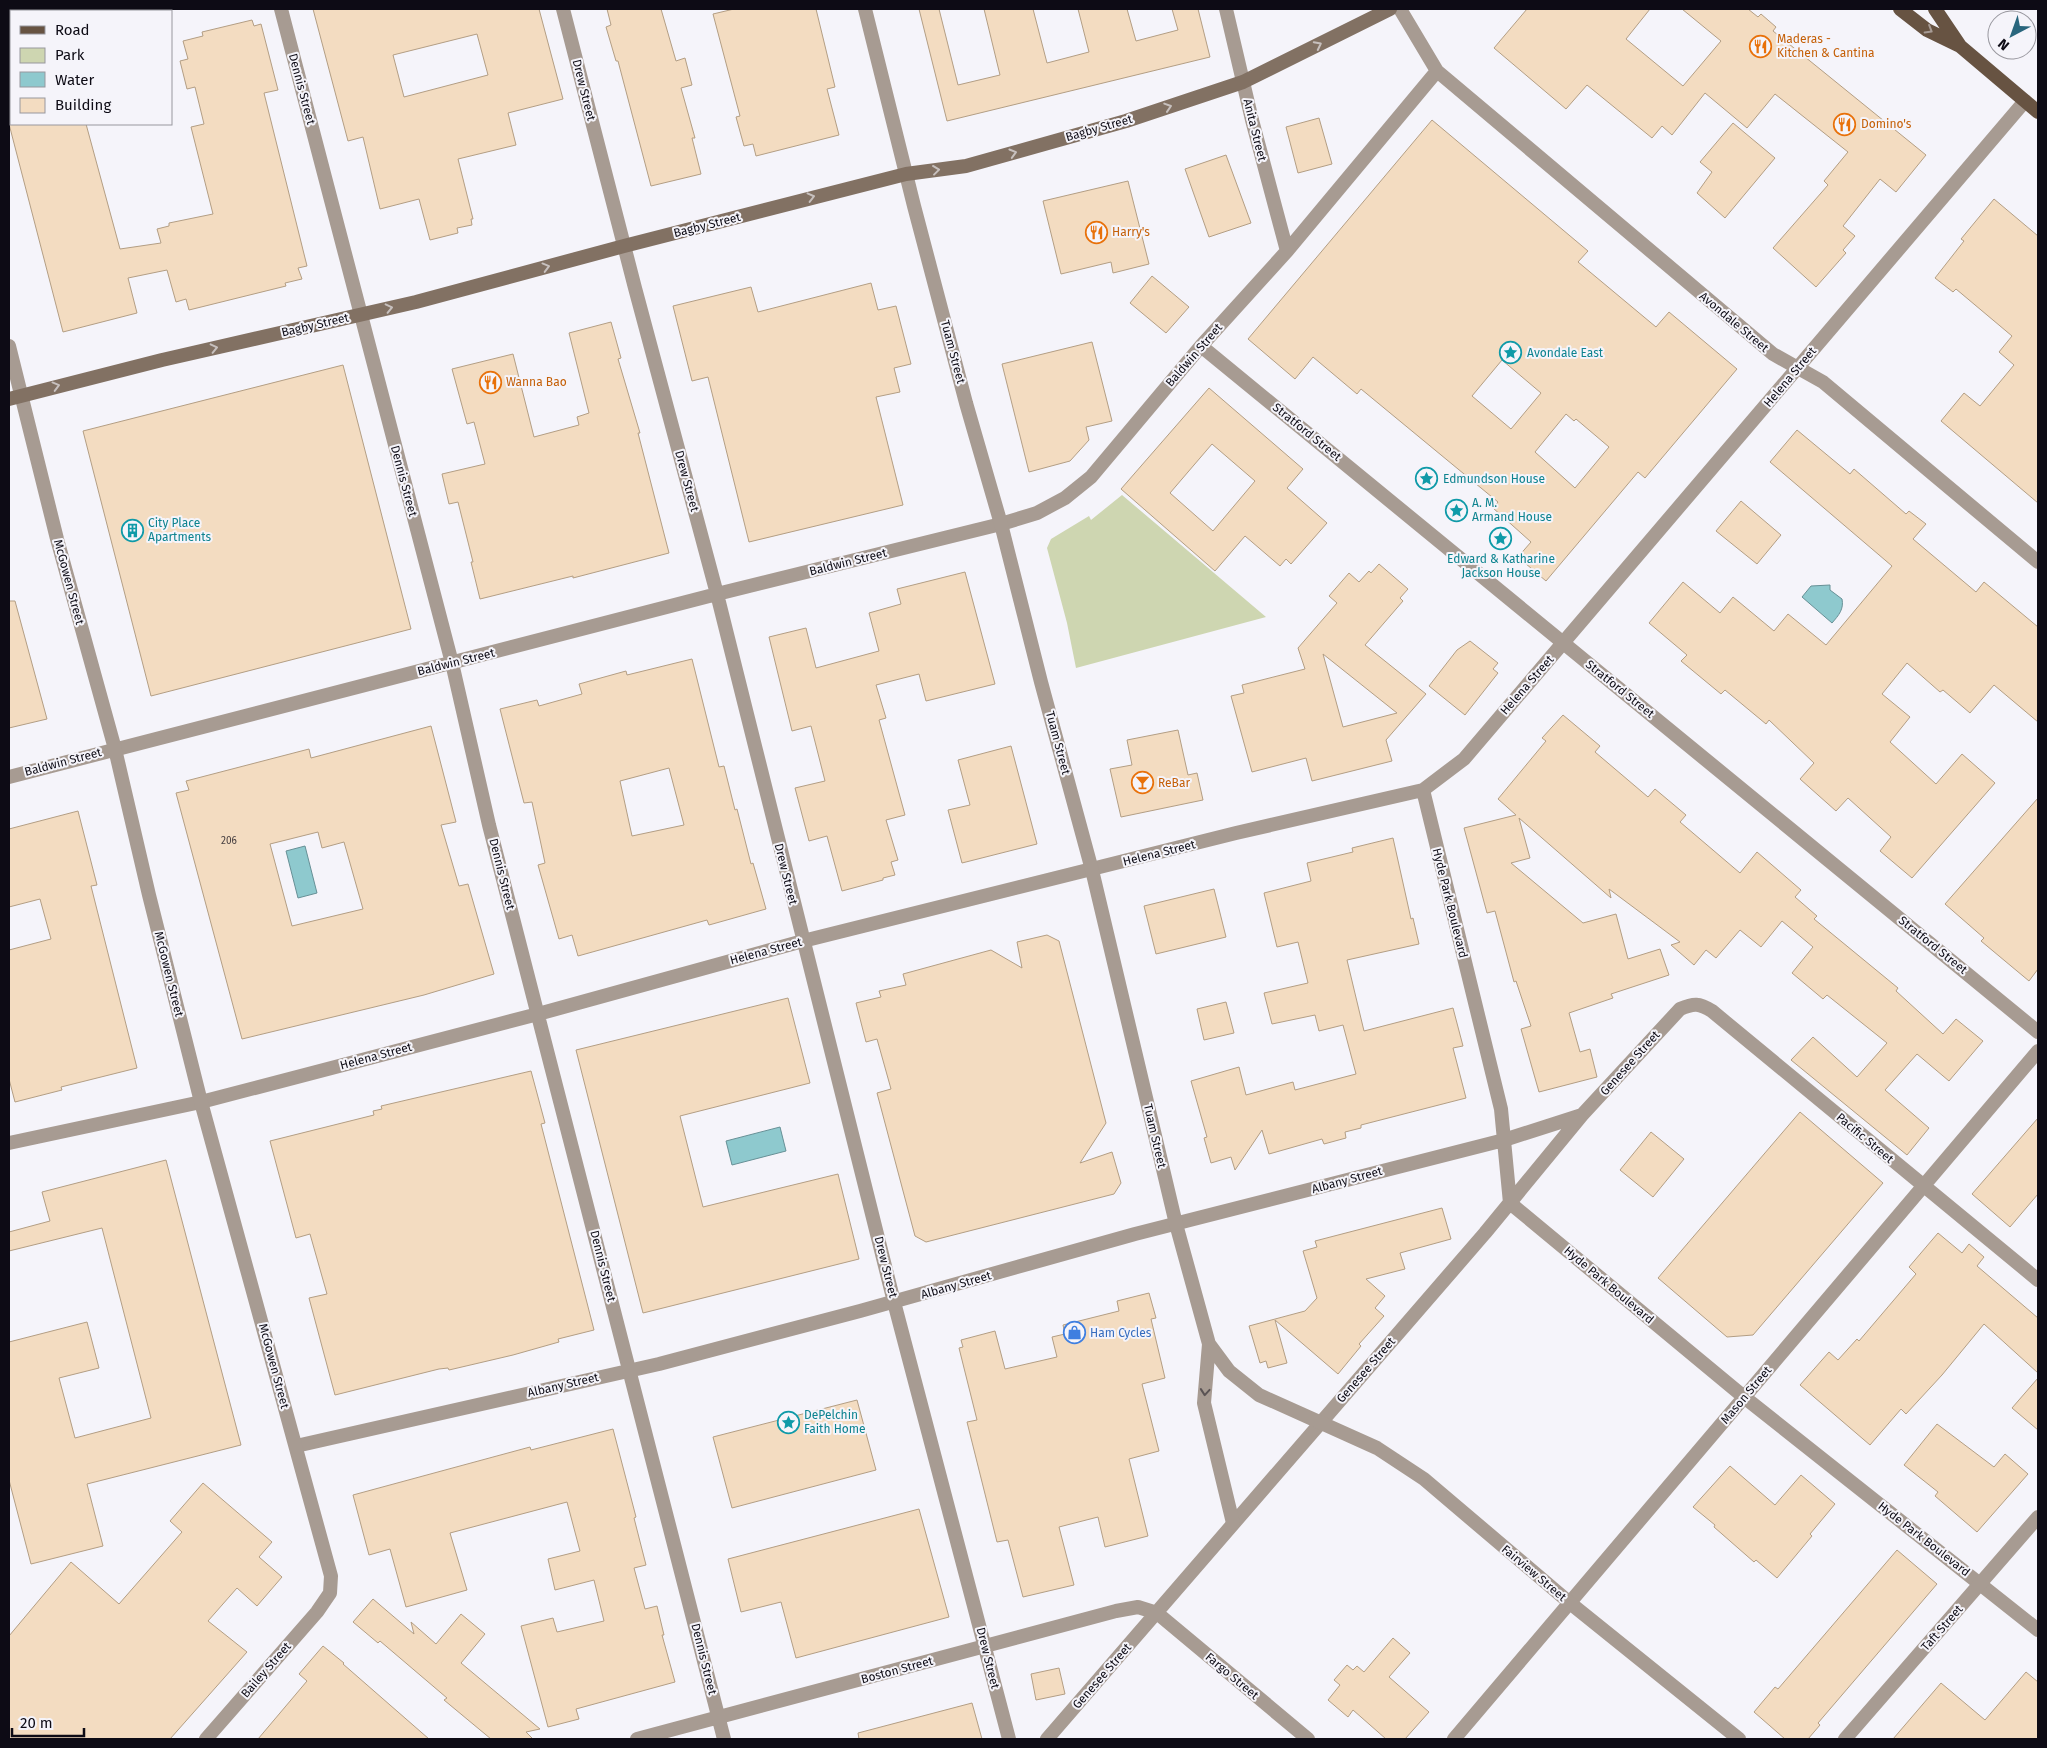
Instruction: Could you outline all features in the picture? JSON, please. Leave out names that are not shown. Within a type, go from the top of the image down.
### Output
[{"type":"main road","name":"Bagby Street","points":[[15,398],[162,360],[416,302],[624,246],[906,174],[966,166],[1126,121],[1243,82],[1390,9]]},
{"type":"main road","points":[[1900,9],[1927,30],[1960,46],[2038,112]]},
{"type":"main road","points":[[1935,9],[1960,46]]},
{"type":"street","name":"Dennis Street","points":[[280,9],[452,663],[489,825],[724,1739]]},
{"type":"street","name":"Drew Street","points":[[563,9],[717,594],[894,1302],[1008,1739]]},
{"type":"street","name":"Tuam Street","points":[[866,9],[906,174],[966,403],[1001,524],[1092,870],[1176,1224],[1209,1344],[1228,1372],[1259,1395],[1320,1423]]},
{"type":"street","name":"Anita Street","points":[[1226,9],[1287,250]]},
{"type":"street","points":[[1400,9],[1437,71]]},
{"type":"street","name":"Baldwin Street","points":[[9,777],[115,748],[717,594],[1001,524],[1044,509],[1065,498],[1091,477],[1201,346],[1287,250],[1437,71]]},
{"type":"street","name":"Avondale Street","points":[[1437,71],[1773,354],[1823,382],[2038,562]]},
{"type":"street","name":"Helena Street","points":[[9,1143],[201,1102],[538,1014],[803,940],[1236,833],[1423,790],[1464,759],[2025,101]]},
{"type":"street","name":"McGowen Street","points":[[9,346],[15,398],[60,549],[115,748],[149,896],[201,1102],[332,1576],[330,1594],[326,1600]]},
{"type":"street","name":"Stratford Street","points":[[1201,346],[2038,1032]]},
{"type":"street","name":"Hyde Park Boulevard","points":[[1423,790],[1501,1109],[1510,1202],[1744,1396],[2038,1630]]},
{"type":"street","name":"Pacific Street","points":[[1689,1005],[1700,1004],[1712,1011],[2038,1280]]},
{"type":"street","name":"Genesee Street","points":[[1047,1739],[1510,1202],[1582,1115],[1672,1016],[1680,1009],[1689,1005]]},
{"type":"street","name":"Mason Street","points":[[1454,1739],[2038,1051]]},
{"type":"street","name":"Albany Street","points":[[296,1446],[659,1364],[894,1302],[1176,1224],[1504,1140],[1582,1115]]},
{"type":"street","points":[[1209,1344],[1204,1403],[1233,1523]]},
{"type":"street","name":"Fairview Street","points":[[1320,1423],[1376,1448],[1424,1479],[1570,1603],[1738,1739]]},
{"type":"street","name":"Taft Street","points":[[1845,1739],[2038,1517]]},
{"type":"street","name":"Bailey Street","points":[[206,1739],[326,1600]]},
{"type":"street","name":"Boston Street","points":[[638,1739],[1116,1611],[1138,1608],[1156,1613]]},
{"type":"street","name":"Fargo Street","points":[[1156,1613],[1308,1739]]},
{"type":"green space","points":[[1122,495],[1266,617],[1076,668],[1067,623],[1047,548],[1051,539],[1089,516],[1091,520]]},
{"type":"water","points":[[1830,585],[1830,590],[1842,599],[1840,612],[1832,623],[1802,597],[1811,586]]},
{"type":"water","points":[[305,846],[317,893],[298,898],[286,851]]},
{"type":"water","points":[[780,1127],[786,1151],[732,1165],[726,1141]]},
{"type":"building","points":[[313,9],[539,9],[563,99],[508,113],[516,145],[458,159],[473,219],[471,219],[472,225],[457,228],[458,233],[430,240],[419,199],[380,209],[363,137],[348,141]],"holes":[[[477,34],[488,75],[404,97],[393,55]]]},
{"type":"building","points":[[607,9],[661,9],[676,61],[685,58],[692,85],[681,88],[695,138],[692,138],[701,174],[651,186],[618,61],[616,61],[606,27],[611,25]]},
{"type":"building","points":[[734,9],[816,9],[835,87],[827,89],[839,135],[756,156],[753,144],[744,146],[736,117],[740,116],[713,14]]},
{"type":"building","points":[[919,9],[939,9],[958,85],[1000,75],[984,9],[1033,9],[1047,63],[1089,52],[1078,9],[1127,9],[1136,41],[1178,30],[1172,9],[1198,9],[1210,57],[947,121]]},
{"type":"building","points":[[1527,9],[1650,9],[1626,39],[1683,86],[1721,41],[1682,9],[1748,9],[1758,17],[1761,14],[1776,27],[1773,31],[1926,155],[1896,192],[1880,179],[1843,226],[1855,236],[1843,250],[1846,253],[1816,287],[1773,248],[1828,185],[1824,181],[1848,152],[1775,94],[1747,128],[1705,93],[1672,135],[1662,126],[1652,138],[1587,85],[1566,109],[1494,48]]},
{"type":"building","points":[[252,20],[254,26],[261,24],[278,90],[264,93],[307,266],[298,268],[302,279],[285,283],[286,286],[189,310],[186,299],[176,302],[167,270],[128,278],[137,313],[63,332],[9,124],[86,125],[120,249],[161,243],[157,229],[169,226],[169,223],[213,214],[191,127],[204,124],[195,87],[187,89],[180,61],[188,59],[183,41],[203,36],[202,32]]},
{"type":"building","points":[[1319,118],[1332,164],[1298,173],[1286,127]]},
{"type":"building","points":[[1432,120],[1588,251],[1578,262],[1656,327],[1669,312],[1737,369],[1645,478],[1638,472],[1546,581],[1518,557],[1531,542],[1493,508],[1498,502],[1361,389],[1357,394],[1313,357],[1295,379],[1248,339]],"holes":[[[1502,360],[1541,393],[1511,429],[1472,396]],[[1566,414],[1574,421],[1576,419],[1609,447],[1575,488],[1535,452]]]},
{"type":"building","points":[[1733,123],[1775,158],[1725,218],[1697,193],[1712,172],[1700,162]]},
{"type":"building","points":[[1226,155],[1251,223],[1209,237],[1185,169]]},
{"type":"building","name":"Harry's","points":[[1128,181],[1149,264],[1113,273],[1111,262],[1061,274],[1043,201]]},
{"type":"building","points":[[1994,199],[2038,236],[2038,503],[1941,421],[1964,393],[1980,406],[2014,365],[1999,352],[2012,336],[1956,289],[1953,292],[1935,278],[1964,241],[1961,239]]},
{"type":"building","points":[[1152,276],[1189,307],[1166,333],[1130,303]]},
{"type":"building","points":[[871,283],[878,310],[896,306],[911,364],[894,368],[900,392],[876,397],[903,505],[749,542],[708,377],[692,381],[673,306],[751,287],[758,312]]},
{"type":"building","points":[[611,322],[621,358],[618,359],[640,433],[638,433],[669,553],[573,578],[573,576],[480,599],[458,502],[449,504],[442,474],[485,464],[474,422],[467,424],[452,369],[513,354],[534,437],[579,425],[577,417],[589,413],[569,333]]},
{"type":"building","points":[[1092,342],[1112,421],[1086,427],[1089,440],[1070,461],[1029,472],[1002,364]]},
{"type":"building","points":[[343,365],[411,629],[151,696],[83,431]]},
{"type":"building","points":[[1209,388],[1303,469],[1287,488],[1327,523],[1291,564],[1286,559],[1280,566],[1245,536],[1215,571],[1121,489]],"holes":[[[1212,444],[1255,481],[1213,531],[1170,493]]]},
{"type":"building","points":[[1797,430],[1850,474],[1854,469],[1906,514],[1909,511],[1926,524],[1913,539],[1976,592],[1984,582],[2038,627],[2038,722],[1994,685],[1970,713],[1943,690],[1940,692],[1907,663],[1882,694],[1910,717],[1890,742],[1936,784],[1962,754],[1995,783],[1912,878],[1880,851],[1891,837],[1848,798],[1836,811],[1800,779],[1814,763],[1769,720],[1766,724],[1725,690],[1721,694],[1681,661],[1687,655],[1649,623],[1683,582],[1720,613],[1733,597],[1774,631],[1788,614],[1826,645],[1892,566],[1770,462]]},
{"type":"building","points":[[1741,501],[1781,535],[1757,564],[1716,531]]},
{"type":"building","points":[[1379,564],[1408,589],[1400,598],[1403,601],[1365,645],[1426,694],[1386,740],[1392,761],[1312,781],[1306,758],[1252,772],[1231,696],[1244,693],[1242,685],[1305,669],[1298,648],[1337,603],[1329,596],[1349,573],[1359,582],[1369,571],[1371,573]],"holes":[[[1323,654],[1397,713],[1343,727]]]},
{"type":"building","points":[[965,572],[995,684],[926,701],[919,674],[876,685],[886,718],[879,720],[905,815],[886,820],[898,860],[891,862],[895,875],[842,891],[827,836],[809,841],[795,788],[825,781],[811,726],[792,731],[769,637],[806,628],[816,668],[879,651],[869,613],[901,604],[897,589]]},
{"type":"building","points":[[9,601],[15,601],[47,719],[9,728]]},
{"type":"building","points":[[1470,641],[1498,663],[1493,669],[1498,673],[1465,715],[1429,686],[1457,650]]},
{"type":"building","points":[[692,659],[719,767],[724,766],[735,810],[737,809],[751,864],[753,863],[766,909],[709,925],[707,920],[578,956],[572,935],[559,939],[538,865],[545,863],[532,802],[524,803],[500,709],[537,700],[539,706],[582,694],[579,684],[626,671],[627,675]],"holes":[[[669,768],[684,825],[632,836],[620,781]]]},
{"type":"building","points":[[1563,715],[1600,746],[1595,752],[1648,797],[1655,789],[1686,815],[1680,822],[1740,873],[1757,852],[1801,890],[1795,897],[1817,916],[1814,919],[1898,988],[1896,991],[1943,1034],[1956,1019],[1983,1041],[1949,1081],[1917,1054],[1885,1090],[1929,1128],[1907,1155],[1791,1060],[1813,1037],[1857,1077],[1887,1043],[1827,995],[1823,999],[1792,973],[1813,947],[1782,921],[1761,947],[1740,930],[1716,958],[1706,950],[1694,965],[1671,945],[1680,942],[1609,889],[1611,898],[1519,818],[1530,858],[1511,863],[1583,923],[1616,914],[1628,959],[1660,949],[1669,975],[1611,994],[1613,998],[1569,1013],[1580,1052],[1590,1049],[1597,1077],[1539,1092],[1521,1029],[1531,1026],[1516,981],[1514,982],[1495,911],[1487,913],[1464,828],[1516,815],[1498,799],[1546,741],[1542,738]]},
{"type":"building","points":[[431,726],[456,822],[441,825],[459,886],[468,884],[494,974],[424,995],[242,1039],[176,793],[189,790],[186,781],[309,749],[311,758]],"holes":[[[318,832],[322,848],[344,842],[363,909],[292,926],[270,844]]]},
{"type":"building","points":[[1178,730],[1188,775],[1197,773],[1203,800],[1121,817],[1110,769],[1132,765],[1127,740]]},
{"type":"building","points":[[1011,746],[1037,844],[962,863],[948,810],[970,805],[958,760]]},
{"type":"building","points":[[2038,798],[2038,969],[2029,981],[1981,941],[1984,938],[1945,904]]},
{"type":"building","points":[[78,811],[97,885],[91,886],[137,1068],[61,1087],[62,1090],[15,1102],[9,1079],[9,950],[51,939],[40,899],[9,907],[9,829]]},
{"type":"building","points":[[1393,838],[1411,919],[1413,918],[1419,944],[1347,960],[1364,1031],[1453,1008],[1463,1046],[1453,1048],[1466,1098],[1361,1125],[1361,1128],[1345,1132],[1346,1138],[1324,1144],[1322,1139],[1269,1154],[1262,1130],[1235,1170],[1231,1157],[1211,1163],[1204,1138],[1207,1137],[1191,1081],[1239,1067],[1246,1095],[1293,1082],[1295,1090],[1356,1074],[1343,1025],[1319,1031],[1315,1015],[1272,1024],[1264,993],[1308,983],[1298,942],[1277,947],[1264,893],[1311,881],[1307,863],[1353,852],[1352,848]]},
{"type":"building","points":[[1214,889],[1226,937],[1156,954],[1144,906]]},
{"type":"building","points":[[1047,935],[1059,941],[1106,1123],[1080,1163],[1112,1152],[1121,1183],[1114,1194],[926,1242],[915,1236],[877,1093],[891,1089],[877,1039],[866,1042],[856,1003],[881,997],[879,991],[906,985],[903,974],[991,950],[1022,968],[1017,942]]},
{"type":"building","points":[[788,998],[810,1083],[680,1116],[703,1207],[838,1174],[859,1259],[643,1313],[576,1050]]},
{"type":"building","points":[[1226,1002],[1234,1033],[1204,1040],[1197,1009]]},
{"type":"building","points":[[531,1071],[545,1123],[541,1124],[594,1330],[558,1339],[559,1342],[513,1355],[449,1370],[448,1368],[439,1369],[335,1395],[309,1298],[327,1294],[310,1234],[296,1238],[270,1141],[374,1115],[373,1111],[382,1109],[381,1106]]},
{"type":"building","points":[[1800,1112],[1883,1183],[1753,1335],[1727,1337],[1658,1278]]},
{"type":"building","points":[[2038,1118],[2038,1194],[2010,1227],[1972,1194]]},
{"type":"building","points":[[1651,1132],[1684,1159],[1653,1197],[1620,1170]]},
{"type":"building","points":[[166,1160],[241,1445],[87,1484],[103,1546],[31,1564],[9,1480],[9,1342],[87,1322],[99,1368],[59,1378],[75,1438],[151,1418],[102,1228],[9,1251],[9,1232],[50,1221],[42,1192]]},
{"type":"building","points":[[1442,1208],[1451,1239],[1400,1253],[1405,1269],[1366,1279],[1385,1296],[1375,1308],[1384,1316],[1359,1344],[1361,1346],[1338,1374],[1275,1320],[1287,1363],[1268,1368],[1266,1361],[1260,1363],[1249,1326],[1305,1311],[1317,1298],[1303,1251],[1317,1247],[1315,1241]]},
{"type":"building","points":[[1938,1233],[1962,1253],[1969,1244],[1984,1257],[1977,1266],[2038,1318],[2038,1373],[1984,1324],[1942,1375],[1906,1414],[1901,1409],[1870,1445],[1800,1385],[1829,1352],[1838,1360],[1857,1339],[1859,1341],[1916,1274],[1909,1267]]},
{"type":"building","points":[[1149,1293],[1156,1318],[1151,1319],[1165,1378],[1142,1384],[1159,1451],[1129,1459],[1148,1536],[1105,1547],[1098,1517],[1059,1527],[1074,1585],[1023,1597],[1008,1540],[997,1542],[967,1422],[977,1420],[959,1348],[963,1347],[961,1340],[995,1331],[1005,1369],[1057,1357],[1052,1337],[1065,1334],[1063,1325],[1119,1311],[1117,1301]]},
{"type":"building","points":[[2038,1378],[2038,1430],[2012,1408]]},
{"type":"building","points":[[857,1400],[876,1470],[732,1508],[713,1437]]},
{"type":"building","points":[[1937,1424],[1994,1467],[2005,1454],[2028,1474],[1977,1532],[1935,1496],[1938,1492],[1904,1465]]},
{"type":"building","points":[[613,1429],[636,1517],[634,1518],[646,1565],[634,1568],[645,1609],[657,1606],[664,1635],[662,1635],[675,1682],[576,1709],[579,1719],[548,1727],[521,1626],[553,1618],[557,1632],[604,1621],[594,1580],[555,1590],[548,1559],[580,1551],[567,1502],[450,1533],[467,1590],[406,1607],[390,1549],[369,1555],[353,1495],[530,1447],[531,1450]]},
{"type":"building","points":[[1730,1466],[1775,1505],[1801,1475],[1835,1504],[1810,1534],[1812,1536],[1777,1578],[1756,1560],[1754,1562],[1693,1507]]},
{"type":"building","points":[[203,1483],[272,1542],[259,1557],[282,1577],[257,1606],[237,1588],[208,1621],[247,1652],[170,1739],[9,1739],[9,1636],[71,1562],[119,1604],[182,1532],[170,1521]]},
{"type":"building","points":[[919,1509],[949,1617],[796,1658],[781,1602],[741,1612],[728,1559]]},
{"type":"building","points":[[1897,1550],[1937,1584],[1818,1723],[1820,1725],[1808,1739],[1785,1739],[1754,1712],[1775,1687],[1778,1689]]},
{"type":"building","points":[[373,1599],[414,1634],[411,1622],[436,1644],[461,1614],[485,1634],[461,1663],[540,1729],[526,1732],[533,1739],[491,1739],[444,1700],[447,1698],[380,1641],[378,1643],[353,1622]]},
{"type":"building","points":[[1393,1638],[1410,1653],[1389,1677],[1429,1712],[1405,1739],[1386,1739],[1353,1710],[1348,1717],[1328,1700],[1340,1685],[1334,1680],[1347,1665],[1353,1670],[1357,1666],[1364,1672]]},
{"type":"building","points":[[323,1646],[429,1739],[258,1739],[307,1681],[299,1674]]},
{"type":"building","points":[[1059,1668],[1065,1694],[1036,1700],[1031,1674]]},
{"type":"building","points":[[2026,1672],[2038,1682],[2038,1739],[1893,1739],[1941,1683],[1985,1720]]},
{"type":"building","points":[[972,1703],[982,1739],[859,1739],[858,1733]]},
{"type":"place","name":"Maderas - Kitchen & Cantina","points":[[1761,46]]},
{"type":"place","name":"Domino's","points":[[1845,124]]},
{"type":"place","name":"Harry's","points":[[1096,232]]},
{"type":"place","name":"Avondale East","points":[[1511,353]]},
{"type":"place","name":"Wanna Bao","points":[[490,382]]},
{"type":"place","name":"Edmundson House","points":[[1427,479]]},
{"type":"place","name":"A. M. Armand House","points":[[1456,510]]},
{"type":"place","name":"City Place Apartments","points":[[132,530]]},
{"type":"place","name":"Edward & Katharine Jackson House","points":[[1501,538]]},
{"type":"place","name":"ReBar","points":[[1142,783]]},
{"type":"place","name":"Ham Cycles","points":[[1074,1333]]},
{"type":"place","name":"DePelchin Faith Home","points":[[788,1422]]}]
